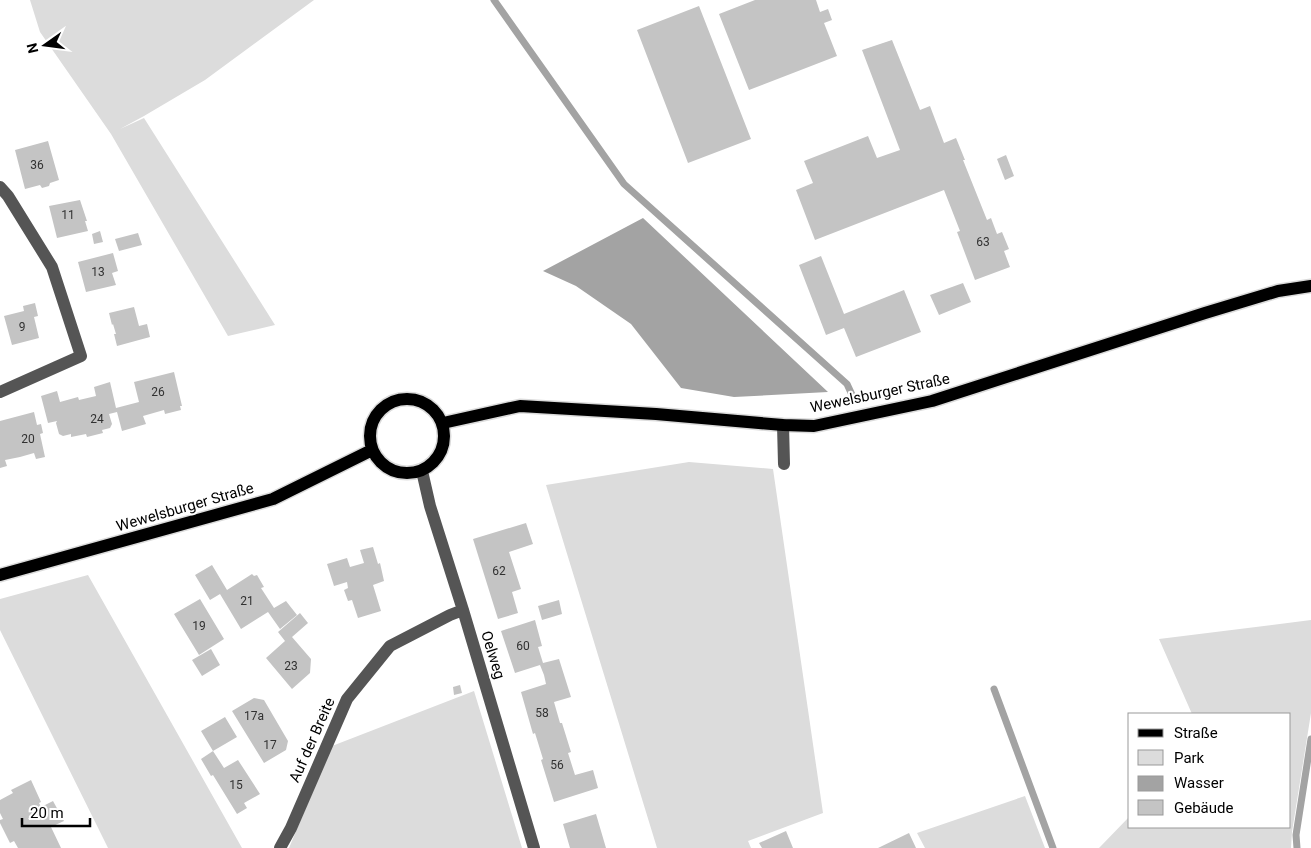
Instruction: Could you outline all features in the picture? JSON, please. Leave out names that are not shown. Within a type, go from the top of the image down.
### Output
[{"type":"main road","name":"Wewelsburger Straße","points":[[443,423],[520,406],[814,426],[932,401],[1278,291],[1311,286]]},
{"type":"main road","points":[[398,399],[416,399],[433,408],[443,423],[445,432],[444,445],[437,460],[422,471],[406,474],[398,473],[379,462],[372,450],[370,440],[374,419],[381,408],[398,399]]},
{"type":"main road","name":"Wewelsburger Straße","points":[[0,575],[273,499],[372,450]]},
{"type":"street","points":[[0,187],[8,196],[52,267],[81,356],[0,392]]},
{"type":"street","points":[[783,425],[784,464]]},
{"type":"street","name":"Oelweg","points":[[422,471],[430,506],[534,848]]},
{"type":"street","name":"Auf der Breite","points":[[280,848],[291,828],[347,699],[390,646],[463,610]]},
{"type":"green space","points":[[30,0],[314,0],[205,80],[120,129],[144,118],[275,325],[228,336],[111,134],[40,32]]},
{"type":"green space","points":[[689,462],[773,469],[823,813],[748,841],[751,848],[657,848],[546,485]]},
{"type":"green space","points":[[88,575],[242,848],[108,848],[0,630],[0,599]]},
{"type":"green space","points":[[1311,620],[1311,713],[1291,848],[1099,848],[1128,818],[1128,828],[1291,828],[1291,713],[1192,713],[1159,639]]},
{"type":"green space","points":[[474,691],[522,848],[289,848],[332,746]]},
{"type":"green space","points":[[1025,796],[1045,848],[925,848],[917,833]]},
{"type":"water","points":[[643,218],[828,392],[734,397],[681,388],[631,324],[576,286],[543,271]]},
{"type":"building","points":[[755,0],[816,0],[820,12],[828,9],[832,20],[824,23],[837,56],[749,90],[719,14]]},
{"type":"building","points":[[699,6],[751,139],[688,163],[637,30]]},
{"type":"building","points":[[892,40],[920,110],[930,106],[944,143],[956,138],[987,220],[991,218],[997,234],[1002,232],[1009,249],[1004,251],[1010,267],[975,280],[957,232],[960,231],[944,190],[815,240],[796,190],[813,183],[804,161],[868,136],[877,158],[900,150],[862,50]]},
{"type":"building","points":[[48,141],[59,180],[42,188],[40,185],[25,189],[15,150]]},
{"type":"building","points":[[1006,155],[1014,176],[1005,180],[997,159]]},
{"type":"building","points":[[80,200],[87,221],[85,221],[88,231],[57,238],[49,206]]},
{"type":"building","points":[[100,231],[103,242],[94,244],[92,234]]},
{"type":"building","points":[[138,233],[142,245],[119,251],[115,239]]},
{"type":"building","points":[[113,253],[118,271],[112,273],[116,285],[86,292],[78,262]]},
{"type":"building","points":[[821,256],[844,314],[904,290],[921,332],[856,357],[844,328],[826,335],[799,265]]},
{"type":"building","points":[[963,283],[971,302],[939,315],[930,295]]},
{"type":"building","points":[[35,303],[38,316],[34,317],[39,338],[12,345],[4,316],[24,311],[23,306]]},
{"type":"building","points":[[134,307],[139,326],[147,324],[150,337],[117,346],[114,334],[116,334],[109,313]]},
{"type":"building","points":[[174,372],[182,406],[180,406],[181,410],[165,414],[164,410],[143,416],[146,424],[122,431],[117,412],[109,414],[112,424],[110,428],[102,430],[103,433],[87,437],[86,434],[71,437],[71,434],[63,436],[59,434],[57,421],[48,423],[41,396],[57,391],[60,402],[78,397],[79,400],[96,396],[94,387],[110,382],[116,408],[139,402],[134,382]]},
{"type":"building","points":[[34,412],[37,425],[41,424],[43,433],[40,434],[45,457],[36,459],[34,453],[5,460],[7,466],[0,468],[0,421]]},
{"type":"building","points":[[526,523],[533,544],[509,552],[521,589],[512,592],[518,613],[498,619],[473,539]]},
{"type":"building","points":[[373,547],[378,564],[380,563],[384,581],[373,585],[381,611],[358,618],[352,600],[348,601],[344,590],[348,588],[347,582],[334,586],[327,564],[347,558],[350,567],[364,563],[360,550]]},
{"type":"building","points":[[212,565],[227,590],[252,574],[254,576],[257,575],[264,587],[261,588],[274,608],[286,601],[297,615],[280,629],[268,612],[241,629],[220,594],[210,600],[195,575]]},
{"type":"building","points":[[200,599],[224,639],[199,655],[174,614]]},
{"type":"building","points":[[559,600],[562,614],[542,620],[538,606]]},
{"type":"building","points":[[300,613],[308,623],[292,637],[311,659],[310,673],[292,689],[266,658],[285,641],[278,632]]},
{"type":"building","points":[[535,620],[542,646],[538,647],[543,663],[559,659],[571,697],[554,702],[571,752],[568,753],[575,775],[593,770],[598,788],[554,802],[541,760],[543,759],[535,733],[533,734],[521,692],[546,684],[544,675],[540,665],[515,673],[501,631]]},
{"type":"building","points":[[211,649],[220,665],[202,676],[192,660]]},
{"type":"building","points":[[460,685],[462,693],[454,695],[453,687]]},
{"type":"building","points":[[254,698],[264,700],[288,741],[286,750],[264,763],[232,711]]},
{"type":"building","points":[[225,717],[237,737],[213,751],[201,731]]},
{"type":"building","points":[[213,751],[224,768],[238,760],[260,794],[244,803],[247,808],[237,814],[201,759]]},
{"type":"building","points":[[31,780],[41,802],[39,803],[41,807],[53,801],[64,821],[51,827],[61,848],[18,848],[14,841],[10,843],[0,823],[0,820],[3,819],[0,813],[0,800],[13,793],[11,790]]},
{"type":"building","points":[[596,814],[606,848],[570,848],[563,824]]},
{"type":"building","points":[[786,831],[793,848],[762,848],[759,843]]},
{"type":"building","points":[[909,833],[916,848],[878,848]]},
{"type":"waterway","points":[[494,0],[624,184],[847,384],[853,397]]},
{"type":"waterway","points":[[994,689],[1053,848]]},
{"type":"waterway","points":[[1297,848],[1296,835],[1311,739]]}]
